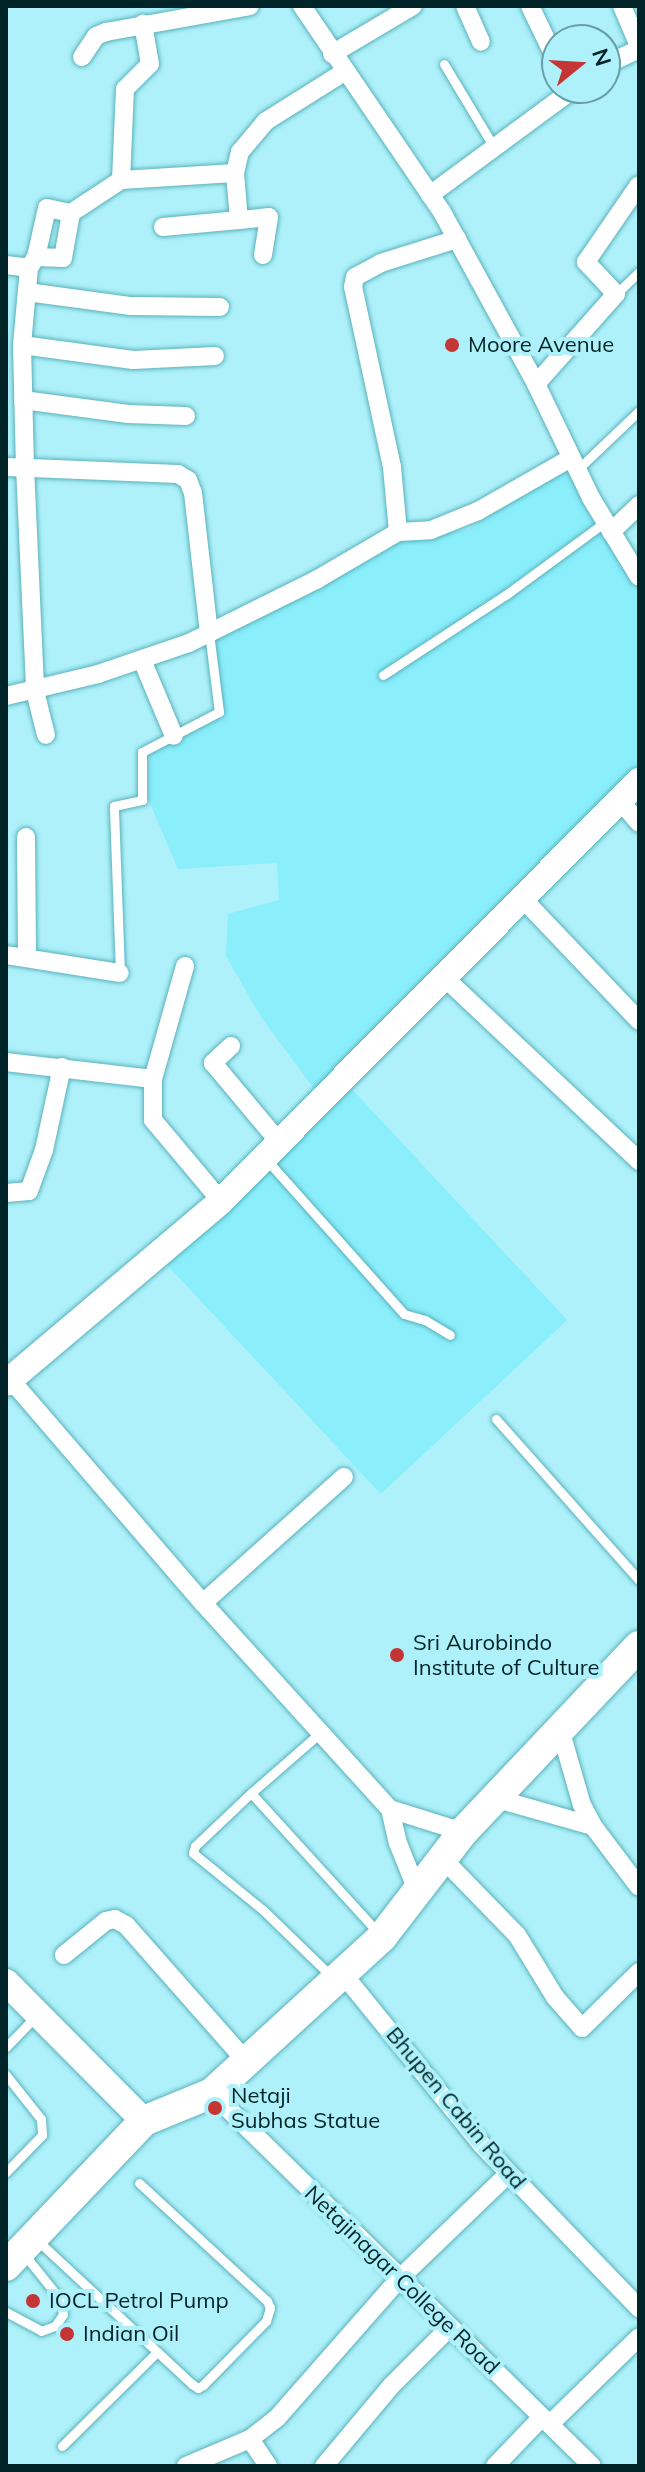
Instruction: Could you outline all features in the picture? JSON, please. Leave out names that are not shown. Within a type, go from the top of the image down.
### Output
[{"type":"main road","points":[[20,2251],[144,2121],[212,2093],[382,1937],[463,1832],[639,1646]]},
{"type":"street","points":[[82,57],[96,36],[143,24],[250,6]]},
{"type":"street","points":[[302,6],[457,239],[536,384],[574,464],[639,577]]},
{"type":"street","points":[[332,54],[413,6]]},
{"type":"street","points":[[465,6],[481,42]]},
{"type":"street","points":[[530,6],[541,29]]},
{"type":"street","points":[[621,57],[639,48],[622,6]]},
{"type":"street","points":[[121,180],[125,89],[150,64],[143,24]]},
{"type":"street","points":[[239,220],[235,173],[240,152],[250,136],[266,121],[344,72]]},
{"type":"street","points":[[430,195],[553,104]]},
{"type":"street","points":[[46,735],[35,691],[22,345],[32,263],[47,208],[71,213],[121,180],[235,173]]},
{"type":"street","points":[[536,384],[616,294],[586,262],[639,185]]},
{"type":"street","points":[[6,265],[63,258],[71,213]]},
{"type":"street","points":[[163,227],[269,217],[263,255]]},
{"type":"street","points":[[398,532],[392,467],[353,287],[355,277],[381,263],[457,239]]},
{"type":"street","points":[[27,292],[131,306],[220,307]]},
{"type":"street","points":[[22,345],[133,360],[215,356]]},
{"type":"street","points":[[23,400],[128,414],[186,416]]},
{"type":"street","points":[[6,696],[35,691],[142,660],[209,633],[316,580],[398,532],[431,530],[478,511],[574,464]]},
{"type":"street","points":[[6,467],[178,474],[188,480],[193,493],[209,633]]},
{"type":"street","points":[[608,527],[639,505]]},
{"type":"street","points":[[142,660],[174,736]]},
{"type":"street","points":[[418,1893],[398,1843],[390,1809],[8,1382],[221,1201],[639,781]]},
{"type":"street","points":[[620,801],[639,823]]},
{"type":"street","points":[[26,837],[27,958]]},
{"type":"street","points":[[523,899],[639,1021]]},
{"type":"street","points":[[6,955],[120,973]]},
{"type":"street","points":[[185,966],[153,1079],[153,1120],[221,1201]]},
{"type":"street","points":[[445,978],[639,1161]]},
{"type":"street","points":[[231,1046],[213,1063],[272,1150]]},
{"type":"street","points":[[6,1062],[153,1079]]},
{"type":"street","points":[[6,1193],[29,1191],[44,1150],[62,1067]]},
{"type":"street","points":[[203,1603],[344,1477]]},
{"type":"street","points":[[560,1729],[582,1805],[593,1826],[639,1887]]},
{"type":"street","points":[[494,1798],[593,1826]]},
{"type":"street","points":[[390,1809],[463,1832]]},
{"type":"street","points":[[443,1859],[517,1935],[555,1997],[582,2028],[639,1972]]},
{"type":"street","points":[[64,1955],[106,1921],[115,1919],[126,1925],[246,2061]]},
{"type":"street","name":"Bhupen Cabin Road","points":[[339,1977],[508,2174],[639,2308]]},
{"type":"street","points":[[6,1982],[144,2121]]},
{"type":"street","name":"Netajinagar College Road","points":[[212,2093],[592,2466]]},
{"type":"street","points":[[186,2466],[250,2439],[277,2418],[400,2278],[508,2174]]},
{"type":"street","points":[[324,2466],[392,2385],[450,2327]]},
{"type":"street","points":[[495,2466],[639,2337]]},
{"type":"street","points":[[250,2439],[268,2466]]},
{"type":"lane","points":[[444,64],[495,149]]},
{"type":"lane","points":[[613,297],[639,272]]},
{"type":"lane","points":[[574,464],[639,411]]},
{"type":"lane","points":[[383,675],[608,527]]},
{"type":"lane","points":[[120,973],[119,862],[114,806],[142,800],[142,752],[219,712],[209,633]]},
{"type":"lane","points":[[272,1150],[404,1314],[425,1320],[450,1335]]},
{"type":"lane","points":[[496,1419],[639,1580]]},
{"type":"lane","points":[[321,1732],[251,1793],[195,1846],[193,1853],[339,1977]]},
{"type":"lane","points":[[251,1793],[382,1937]]},
{"type":"lane","points":[[6,2047],[38,2014]]},
{"type":"lane","points":[[6,2075],[41,2119],[42,2135],[6,2172]]},
{"type":"lane","points":[[20,2251],[157,2352],[198,2388],[266,2321],[270,2308],[267,2301],[139,2183]]},
{"type":"lane","points":[[6,2312],[41,2331],[55,2326],[63,2314],[60,2299],[20,2251]]},
{"type":"lane","points":[[62,2446],[157,2352]]},
{"type":"shaded area","points":[[569,464],[586,501],[639,590],[639,774],[320,1097],[261,1017],[226,956],[228,914],[279,900],[277,863],[178,869],[149,801],[149,754],[225,716],[212,642],[400,538],[469,529]]},
{"type":"shaded area","points":[[349,1086],[567,1320],[381,1494],[163,1260]]},
{"type":"place","name":"Moore Avenue","points":[[452,345]]},
{"type":"place","name":"Sri Aurobindo Institute of Culture","points":[[397,1655]]},
{"type":"place","name":"Netaji Subhas Statue","points":[[215,2108]]},
{"type":"place","name":"IOCL Petrol Pump","points":[[33,2301]]},
{"type":"place","name":"Indian Oil","points":[[67,2334]]}]
